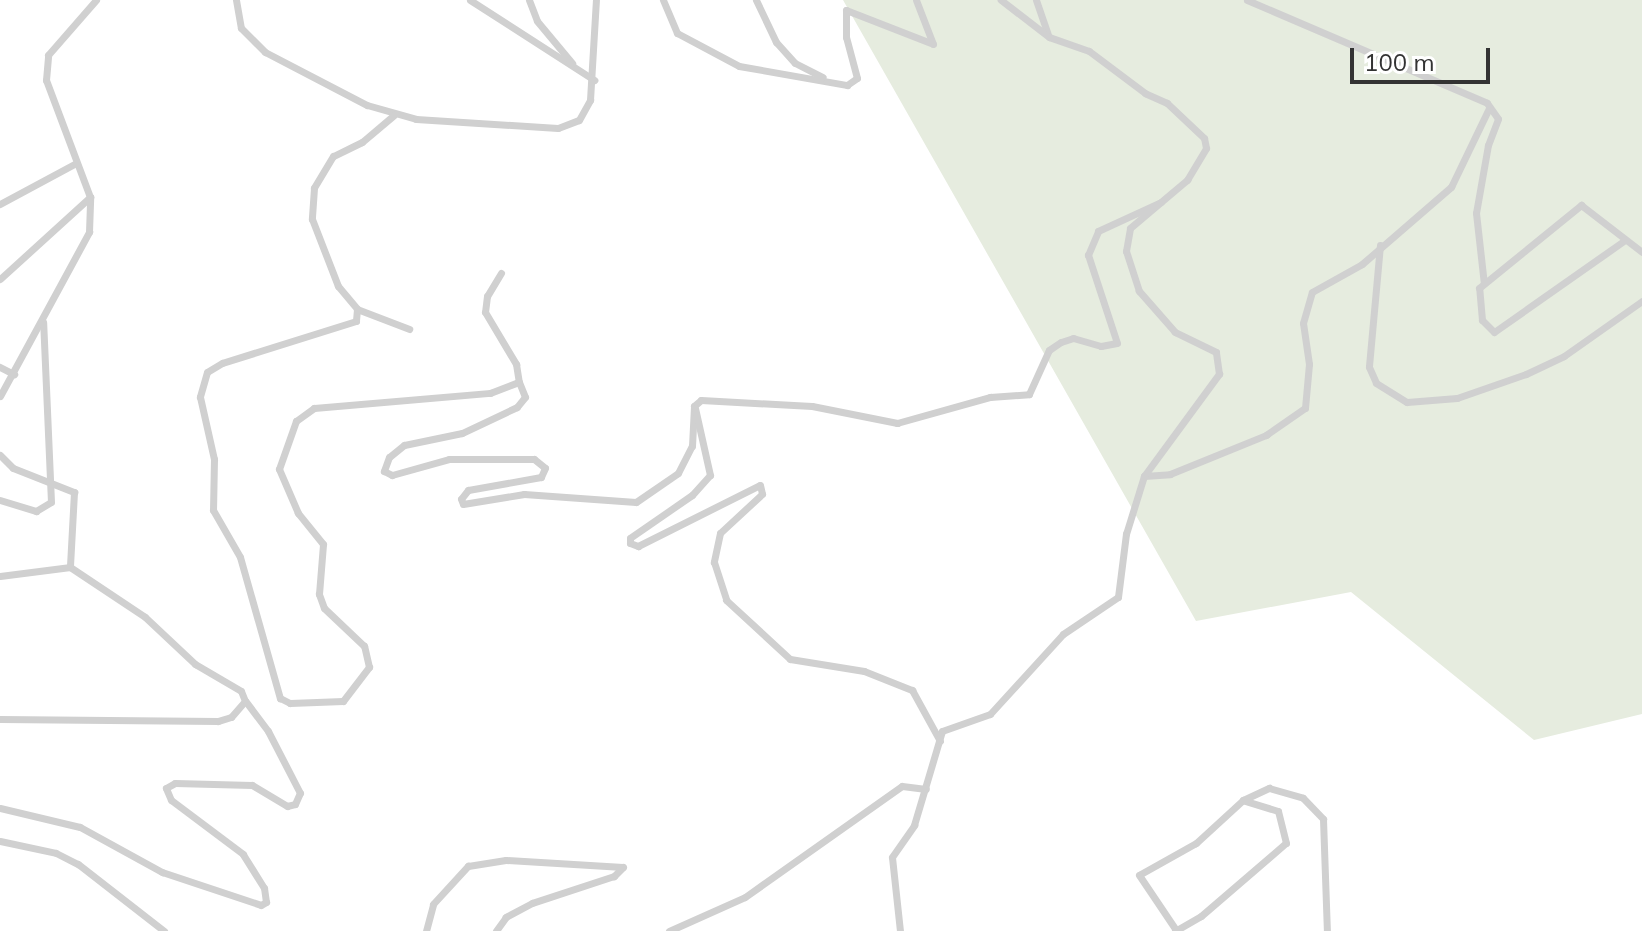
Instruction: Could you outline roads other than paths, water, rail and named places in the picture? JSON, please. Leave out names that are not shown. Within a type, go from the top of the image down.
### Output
[{"type":"street","points":[[0,396],[89,232],[90,197],[46,80],[48,55],[96,0]]},
{"type":"street","points":[[236,0],[241,28],[265,52],[394,115],[558,128],[583,116],[594,80],[596,0]]},
{"type":"street","points":[[470,0],[594,80]]},
{"type":"street","points":[[529,0],[537,21],[577,69]]},
{"type":"street","points":[[663,0],[677,33],[687,41],[758,72],[825,78]]},
{"type":"street","points":[[756,0],[776,42],[795,63],[847,85],[857,78],[846,37],[846,10],[840,0]]},
{"type":"street","points":[[846,10],[933,44],[916,0]]},
{"type":"street","points":[[900,931],[892,857],[914,825],[946,727],[990,714],[1063,634],[1118,597],[1126,534],[1144,476],[1213,384],[1220,361],[1202,343],[1175,332],[1139,291],[1126,251],[1130,228],[1187,180],[1206,148],[1204,138],[1167,103],[1145,93],[1089,51],[1049,37],[1001,0]]},
{"type":"street","points":[[1036,0],[1049,37]]},
{"type":"street","points":[[1247,0],[1476,97],[1489,108],[1498,119],[1497,130],[1488,145],[1476,213],[1484,284]]},
{"type":"street","points":[[1144,476],[1170,474],[1266,435],[1305,408],[1309,400],[1304,380],[1309,364],[1305,306],[1312,292],[1353,270],[1451,187],[1489,108]]},
{"type":"street","points":[[394,115],[382,129],[333,156],[314,188],[317,232],[338,286],[357,309],[409,329]]},
{"type":"street","points":[[0,204],[76,163]]},
{"type":"street","points":[[0,279],[90,197]]},
{"type":"street","points":[[694,406],[721,398],[812,406],[897,423],[990,397],[1029,394],[1049,350],[1061,342],[1073,338],[1101,346],[1117,343],[1088,255],[1098,231],[1161,202]]},
{"type":"street","points":[[1625,240],[1494,332],[1482,320],[1477,299],[1484,284],[1581,205],[1642,252]]},
{"type":"street","points":[[1380,245],[1369,367],[1376,383],[1407,402],[1457,398],[1526,374],[1564,356],[1642,301]]},
{"type":"street","points":[[501,273],[487,296],[485,312],[516,364],[525,397],[517,407],[462,433],[404,445],[389,457],[384,471],[392,475],[449,459],[534,459],[545,468],[541,477],[468,490],[463,504],[524,494],[636,502],[678,473],[692,446],[694,406]]},
{"type":"street","points":[[357,309],[351,326],[222,363],[207,372],[200,397],[214,459],[213,510],[240,557],[251,608],[284,702],[343,701],[369,667],[364,646],[324,608],[319,584],[323,544],[298,513],[279,469],[296,421],[314,408],[343,403],[490,393],[519,382]]},
{"type":"street","points":[[0,500],[47,509],[51,502],[43,319]]},
{"type":"street","points":[[0,367],[14,374]]},
{"type":"street","points":[[694,406],[710,475],[692,495],[630,538],[630,543],[638,546],[760,485],[762,494],[720,533],[714,562],[726,600],[790,659],[864,671],[912,690],[940,741]]},
{"type":"street","points":[[0,455],[13,468],[48,483],[59,482],[74,492],[70,567]]},
{"type":"street","points":[[0,576],[70,567],[145,617],[195,664],[241,691],[268,731],[300,793],[295,804],[287,806],[252,785],[175,783],[166,788],[171,800],[243,854],[264,888],[267,897],[261,905],[162,872],[80,827],[0,808]]},
{"type":"street","points":[[0,719],[218,721],[231,717],[245,701]]},
{"type":"street","points":[[669,931],[745,897],[902,786],[926,789]]},
{"type":"street","points":[[1243,800],[1278,811],[1286,843],[1201,916],[1175,931],[1139,875],[1196,843],[1243,800],[1269,788],[1303,798],[1323,819],[1327,931]]},
{"type":"street","points":[[0,841],[56,853],[78,864],[164,931]]},
{"type":"street","points":[[426,931],[433,904],[468,866],[506,860],[623,867],[614,876],[532,903],[506,917],[496,931]]}]
